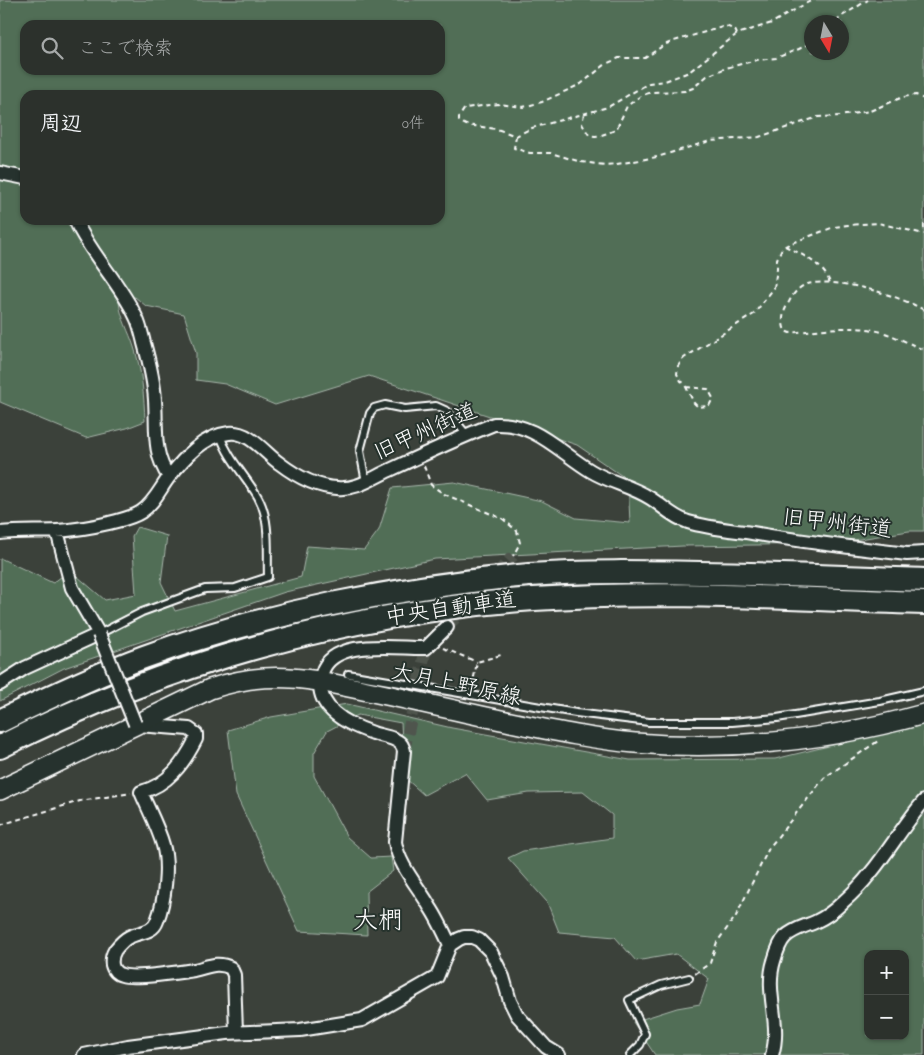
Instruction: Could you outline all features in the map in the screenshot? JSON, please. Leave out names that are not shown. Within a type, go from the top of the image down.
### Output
[{"type":"highway","name":"中央自動車道","points":[[0,721],[83,682],[144,657],[271,619],[404,591],[530,575],[597,572],[731,573],[924,580]]},
{"type":"highway","name":"中央自動車道","points":[[0,747],[96,702],[210,660],[340,627],[409,614],[533,599],[597,596],[728,596],[924,603]]},
{"type":"main road","name":"大月上野原線","points":[[0,790],[210,689],[262,678],[281,677],[320,681],[551,730],[626,742],[672,745],[782,742],[824,736],[924,714]]},
{"type":"street","points":[[0,173],[20,177]]},
{"type":"street","points":[[78,225],[137,319],[151,373],[155,399],[156,441],[159,457],[161,466],[170,477]]},
{"type":"street","name":"旧甲州街道","points":[[0,533],[57,531],[94,526],[124,519],[141,512],[153,501],[170,477],[200,445],[220,435],[237,433],[246,436],[279,464],[301,477],[319,486],[339,489],[353,488],[389,470],[494,424],[508,424],[524,428],[543,437],[592,471],[636,490],[651,498],[673,516],[690,522],[789,540],[906,554],[924,553]]},
{"type":"street","points":[[57,531],[72,588],[99,634],[135,724],[190,729],[196,734],[196,739],[190,751],[176,771],[159,786],[141,792],[163,846],[166,869],[162,897],[154,927],[151,930],[131,936],[121,943],[112,954],[111,963],[119,974],[130,977],[196,969],[212,964],[225,965],[231,968],[234,975],[236,1032]]},
{"type":"street","points":[[447,627],[426,648],[373,647],[350,649],[326,662],[320,681],[323,699],[334,714],[352,725],[402,744],[404,751],[395,842],[397,851],[401,861],[431,908],[450,945]]},
{"type":"street","points":[[0,684],[25,668],[99,634]]},
{"type":"street","points":[[772,1055],[776,1042],[777,1028],[771,977],[774,962],[784,937],[828,915],[844,902],[877,866],[924,801]]},
{"type":"street","points":[[84,1055],[128,1046],[236,1032],[300,1030],[362,1020],[437,977],[450,945],[458,939],[472,937],[485,944],[495,959],[517,1015],[546,1047],[559,1055]]},
{"type":"lane","points":[[366,482],[360,451],[370,413],[374,408],[385,405],[405,409],[436,406],[447,411],[467,435]]},
{"type":"lane","points":[[99,634],[142,612],[205,590],[235,588],[268,577],[266,522],[259,498],[224,448],[220,435]]},
{"type":"lane","points":[[348,674],[617,719],[649,722],[705,723],[810,714],[924,691]]},
{"type":"lane","points":[[630,1055],[640,1045],[645,1034],[628,1000],[661,985],[689,978]]},
{"type":"path","points":[[737,34],[735,30],[726,26],[664,45],[645,58],[619,58],[606,64],[581,84],[542,102],[523,107],[499,104],[477,105],[465,108],[459,117],[460,122],[466,125],[497,129],[516,136],[532,128],[608,107],[649,83],[665,81],[689,72],[737,34],[772,23],[812,0]]},
{"type":"path","points":[[844,15],[868,0]]},
{"type":"path","points":[[584,114],[582,124],[589,135],[594,137],[602,136],[616,130],[627,106],[642,95],[652,92],[685,91],[693,88],[707,76],[751,62],[776,58],[804,46]]},
{"type":"path","points":[[516,136],[514,148],[530,153],[551,152],[581,162],[605,165],[617,164],[657,157],[710,141],[759,137],[818,118],[870,111],[902,97],[916,96],[924,99]]},
{"type":"path","points":[[686,387],[708,390],[714,398],[709,406],[698,407],[694,403],[677,374],[678,366],[684,358],[754,314],[774,288],[777,259],[785,246],[834,227],[878,223],[924,233],[924,224]]},
{"type":"path","points":[[785,246],[813,262],[828,278],[830,283]]},
{"type":"path","points":[[924,310],[895,297],[842,284],[807,284],[799,288],[793,295],[785,309],[782,324],[785,331],[790,333],[861,328],[875,330],[924,350]]},
{"type":"path","points":[[422,456],[431,485],[444,494],[503,519],[517,530],[520,543],[514,556]]},
{"type":"path","points":[[431,643],[477,662],[501,654]]},
{"type":"path","points":[[471,694],[477,662]]},
{"type":"path","points":[[689,978],[710,963],[717,942],[736,916],[769,848],[824,778],[883,738]]},
{"type":"path","points":[[0,825],[80,801],[141,792]]},
{"type":"green space","points":[[0,0],[924,0],[924,531],[909,531],[829,544],[683,546],[435,559],[285,592],[64,668],[0,701],[0,559],[53,583],[70,570],[105,600],[136,594],[132,536],[137,527],[167,536],[161,582],[175,611],[301,577],[307,546],[364,550],[379,530],[392,488],[454,482],[542,501],[576,518],[630,523],[628,480],[577,445],[369,376],[275,405],[225,384],[196,380],[196,353],[184,314],[146,306],[135,297],[119,302],[121,314],[139,365],[145,421],[127,428],[86,438],[0,402]]},
{"type":"green space","points":[[347,704],[452,728],[630,760],[775,759],[924,723],[924,1055],[655,1055],[633,1022],[677,1008],[700,1004],[709,979],[676,954],[636,961],[615,937],[559,932],[547,902],[508,858],[523,851],[612,838],[612,815],[583,792],[529,793],[487,800],[465,773],[424,795],[404,777],[401,723],[358,715],[327,731],[314,753],[314,776],[347,837],[371,858],[391,857],[393,871],[366,892],[367,935],[299,931],[236,795],[228,730],[271,717]]},
{"type":"tunnel","points":[[447,627],[513,556]]},
{"type":"tunnel","points":[[404,751],[426,648]]},
{"type":"district","name":"大椚","points":[[378,922]]}]
